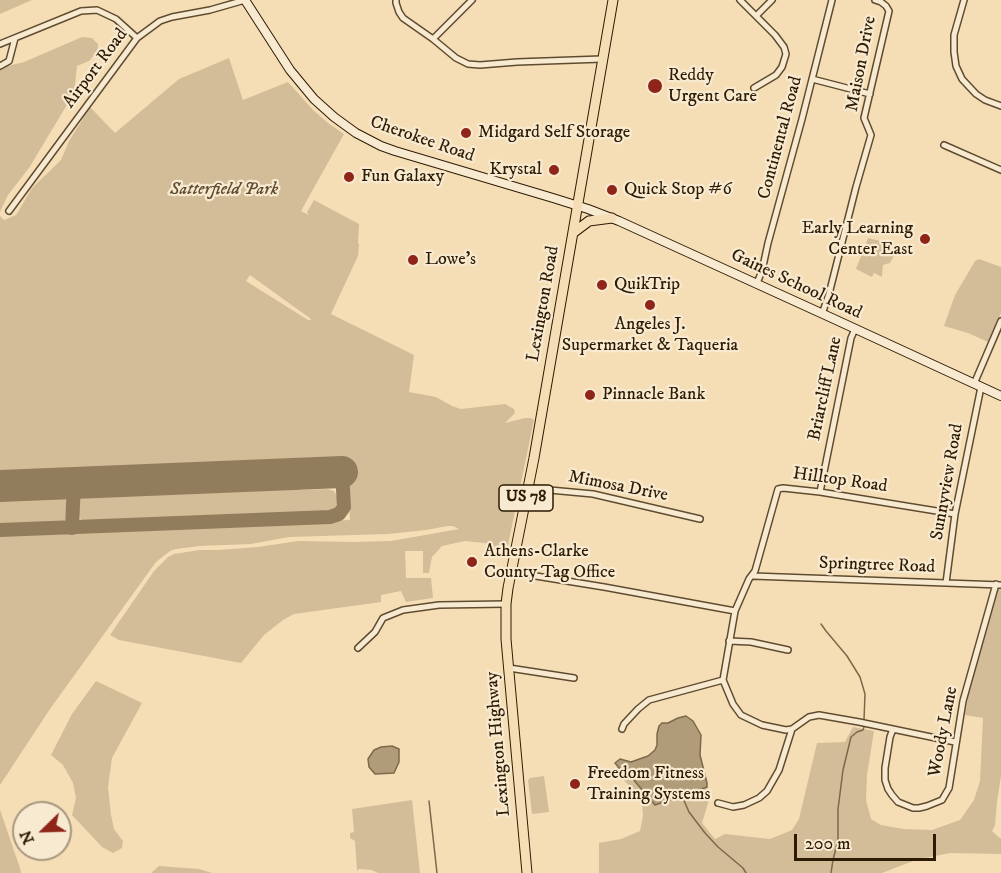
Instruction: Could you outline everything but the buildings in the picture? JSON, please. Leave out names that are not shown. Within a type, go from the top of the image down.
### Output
[{"type":"highway","name":"Lexington Road","points":[[506,608],[612,0]]},
{"type":"highway","points":[[573,232],[589,220],[612,218]]},
{"type":"highway","name":"Lexington Highway","points":[[506,608],[527,873]]},
{"type":"main road","name":"Cherokee Road","points":[[247,1],[290,70],[314,99],[338,121],[356,133],[396,151],[577,206]]},
{"type":"main road","name":"Gaines School Road","points":[[577,206],[612,218],[1001,396]]},
{"type":"street","points":[[396,0],[403,18],[456,58],[468,63],[480,65],[602,59]]},
{"type":"street","points":[[433,39],[472,0]]},
{"type":"street","points":[[740,0],[775,35],[786,54],[782,67],[776,75],[754,88]]},
{"type":"street","points":[[756,16],[772,0]]},
{"type":"street","name":"Continental Road","points":[[757,283],[832,0]]},
{"type":"street","name":"Maison Drive","points":[[822,314],[871,135],[864,118],[888,11],[886,6],[875,0]]},
{"type":"street","points":[[964,0],[954,35],[956,66],[962,79],[976,94],[1001,106]]},
{"type":"street","name":"Airport Road","points":[[9,211],[137,38],[160,21],[247,1]]},
{"type":"street","points":[[0,44],[81,11],[97,10],[116,19],[137,38]]},
{"type":"street","points":[[0,66],[9,61],[15,38]]},
{"type":"street","points":[[812,79],[870,94]]},
{"type":"street","points":[[944,145],[1001,170]]},
{"type":"street","name":"Sunnyview Road","points":[[946,583],[977,385],[1001,321]]},
{"type":"street","name":"Briarcliff Lane","points":[[820,492],[851,338],[855,329]]},
{"type":"street","name":"Mimosa Drive","points":[[528,488],[592,494],[700,519]]},
{"type":"street","name":"Hilltop Road","points":[[723,680],[735,611],[749,579],[753,576],[778,489],[820,492],[955,514]]},
{"type":"street","points":[[511,572],[735,611]]},
{"type":"street","name":"Springtree Road","points":[[753,576],[998,584]]},
{"type":"street","name":"Woody Lane","points":[[893,729],[885,768],[888,789],[894,799],[913,808],[935,804],[945,796],[949,788],[963,701],[998,584]]},
{"type":"street","points":[[358,648],[375,632],[383,618],[403,610],[439,605],[506,608]]},
{"type":"street","points":[[729,641],[751,642],[788,650]]},
{"type":"street","points":[[509,668],[574,678]]},
{"type":"street","points":[[622,729],[624,724],[649,700],[723,680],[733,704],[741,715],[762,725],[786,730],[792,729],[808,717],[831,716],[955,742]]},
{"type":"street","points":[[718,803],[733,807],[744,805],[759,798],[767,791],[779,770],[792,729]]},
{"type":"green space","points":[[0,0],[32,0],[0,14]]},
{"type":"green space","points":[[82,37],[92,38],[98,44],[98,51],[89,61],[77,66],[74,93],[29,168],[8,195],[0,212],[0,68],[24,62]]},
{"type":"green space","name":"Satterfield Park","points":[[229,58],[243,100],[288,82],[313,110],[344,134],[301,211],[309,215],[307,212],[314,200],[359,224],[358,256],[331,314],[414,355],[409,392],[436,397],[461,409],[505,404],[514,409],[515,413],[505,423],[525,418],[534,420],[508,545],[494,547],[493,544],[465,541],[442,546],[432,557],[429,573],[423,573],[423,551],[405,551],[406,578],[431,578],[433,598],[406,602],[401,591],[381,595],[381,602],[294,614],[264,635],[241,663],[119,640],[110,635],[154,571],[174,554],[298,541],[391,541],[459,529],[448,526],[388,534],[289,537],[251,544],[200,546],[170,551],[156,562],[50,709],[0,785],[0,534],[350,520],[347,458],[304,460],[295,464],[0,476],[0,216],[4,220],[16,215],[32,188],[61,160],[69,141],[90,107],[115,133],[179,79]],"holes":[[[250,275],[311,319],[308,320],[246,281]]]},
{"type":"green space","points":[[868,238],[897,245],[898,248],[890,263],[883,265],[882,277],[874,273],[872,277],[856,269]]},
{"type":"green space","points":[[979,259],[1001,267],[1001,313],[988,342],[944,326],[955,295],[975,261]]},
{"type":"green space","points":[[291,485],[301,490],[334,491],[338,498],[336,509],[327,514],[88,522],[81,520],[77,511],[78,499],[86,493]]},
{"type":"green space","points":[[58,494],[68,503],[68,516],[63,522],[0,526],[0,497]]},
{"type":"green space","points":[[998,589],[1001,589],[1001,776],[995,825],[992,831],[1001,839],[1001,854],[950,853],[916,860],[882,873],[599,873],[599,843],[621,839],[640,831],[643,816],[642,803],[616,772],[617,766],[632,778],[655,805],[707,787],[711,794],[702,823],[715,839],[725,834],[770,839],[792,830],[799,819],[817,743],[845,742],[853,727],[874,731],[867,775],[866,800],[871,819],[881,825],[903,829],[932,830],[960,820],[974,800],[980,781],[983,718],[965,715],[969,691]]},
{"type":"green space","points":[[96,681],[142,703],[112,758],[108,787],[111,815],[114,829],[123,841],[122,848],[113,853],[102,847],[72,815],[76,798],[73,783],[63,765],[51,755],[72,714]]},
{"type":"green space","points":[[544,776],[549,812],[532,814],[528,780]]},
{"type":"green space","points":[[412,800],[420,873],[378,873],[359,869],[357,871],[355,841],[350,838],[350,833],[354,832],[352,809]]},
{"type":"green space","points":[[0,810],[12,845],[12,861],[18,861],[21,873],[0,873]]},
{"type":"green space","points":[[159,866],[199,869],[212,873],[151,873]]},
{"type":"shaded area","points":[[686,716],[693,721],[701,735],[700,755],[707,787],[655,805],[632,778],[615,763],[620,759],[631,762],[648,756],[657,745],[659,726]]},
{"type":"shaded area","points":[[392,746],[399,749],[399,762],[394,773],[375,774],[369,767],[368,759],[374,750]]},
{"type":"waterway","points":[[821,624],[847,656],[860,677],[865,694],[864,720]]},
{"type":"waterway","points":[[831,873],[838,840],[838,809],[843,770],[851,737],[864,727]]},
{"type":"waterway","points":[[682,796],[689,812],[705,833],[746,873]]},
{"type":"waterway","points":[[429,801],[437,873]]},
{"type":"taxiway","points":[[0,530],[330,517],[339,514],[344,507],[342,472]]},
{"type":"taxiway","points":[[72,528],[74,483]]},
{"type":"runway","points":[[0,486],[342,472]]},
{"type":"place","name":"Reddy Urgent Care","points":[[655,86]]},
{"type":"place","name":"Midgard Self Storage","points":[[466,133]]},
{"type":"place","name":"Krystal","points":[[554,170]]},
{"type":"place","name":"Fun Galaxy","points":[[349,177]]},
{"type":"place","name":"Quick Stop #6","points":[[612,190]]},
{"type":"place","name":"Early Learning Center East","points":[[925,239]]},
{"type":"place","name":"Lowe's","points":[[413,260]]},
{"type":"place","name":"QuikTrip","points":[[602,285]]},
{"type":"place","name":"Angeles J. Supermarket & Taqueria","points":[[650,305]]},
{"type":"place","name":"Pinnacle Bank","points":[[590,395]]},
{"type":"place","name":"Athens-Clarke County Tag Office","points":[[472,562]]},
{"type":"place","name":"Freedom Fitness Training Systems","points":[[575,784]]}]
